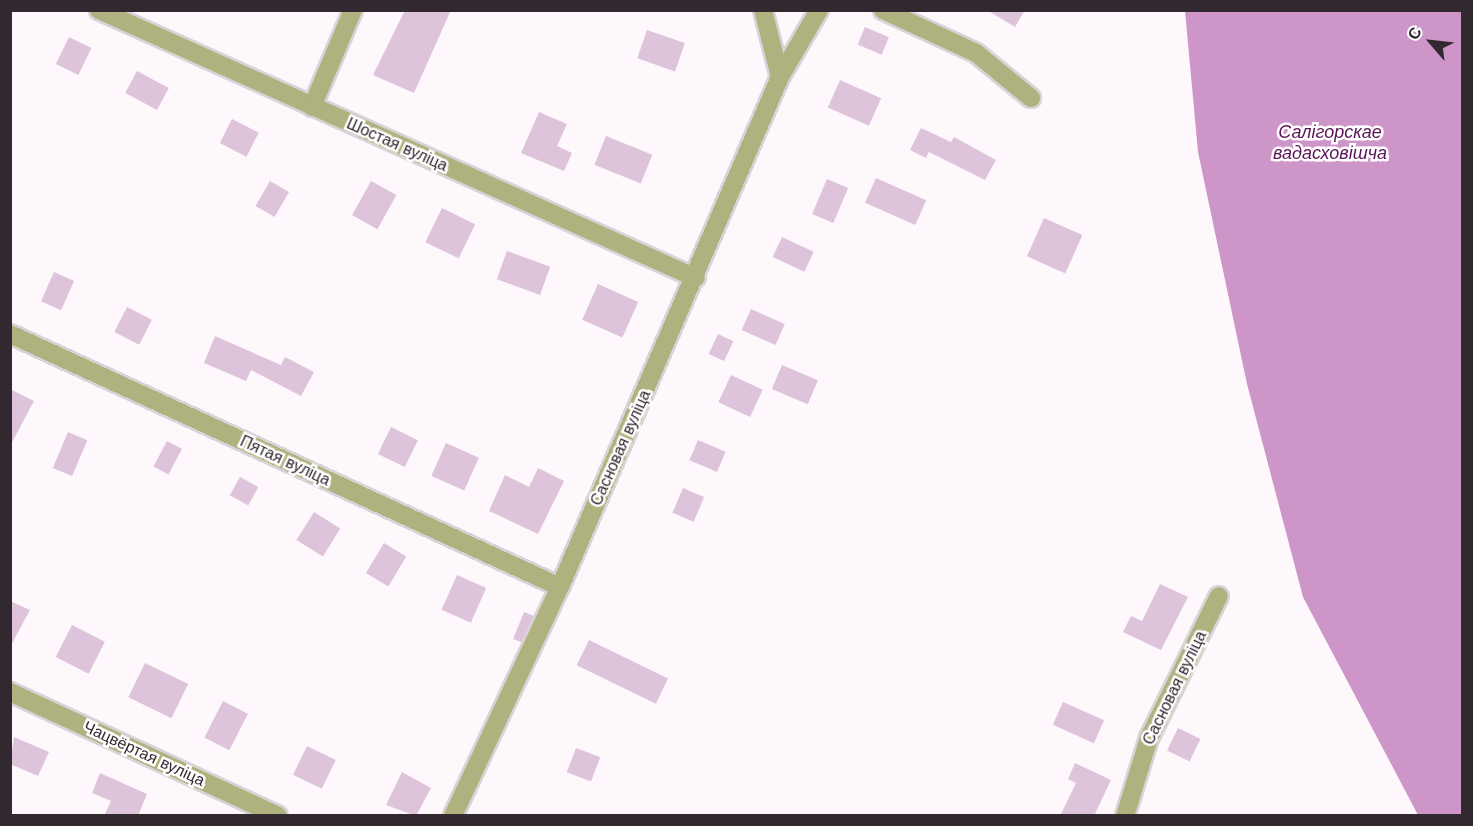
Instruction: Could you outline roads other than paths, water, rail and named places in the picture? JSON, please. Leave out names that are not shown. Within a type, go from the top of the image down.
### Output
[{"type":"street","name":"Шостая вуліца","points":[[99,10],[696,278]]},
{"type":"street","points":[[312,107],[353,10]]},
{"type":"street","points":[[764,10],[780,77]]},
{"type":"street","name":"Сасновая вуліца","points":[[453,816],[560,587],[696,278],[780,77],[819,10]]},
{"type":"street","points":[[884,10],[976,53],[1031,98]]},
{"type":"street","name":"Пятая вуліца","points":[[10,334],[560,587]]},
{"type":"street","name":"Сасновая вуліца","points":[[1125,816],[1149,738],[1219,596]]},
{"type":"street","name":"Чацвёртая вуліца","points":[[10,692],[278,816]]},
{"type":"water","name":"Салігорскае вадасховішча","points":[[1185,11],[1462,11],[1462,815],[1418,815],[1303,597],[1247,384],[1198,152]]}]
